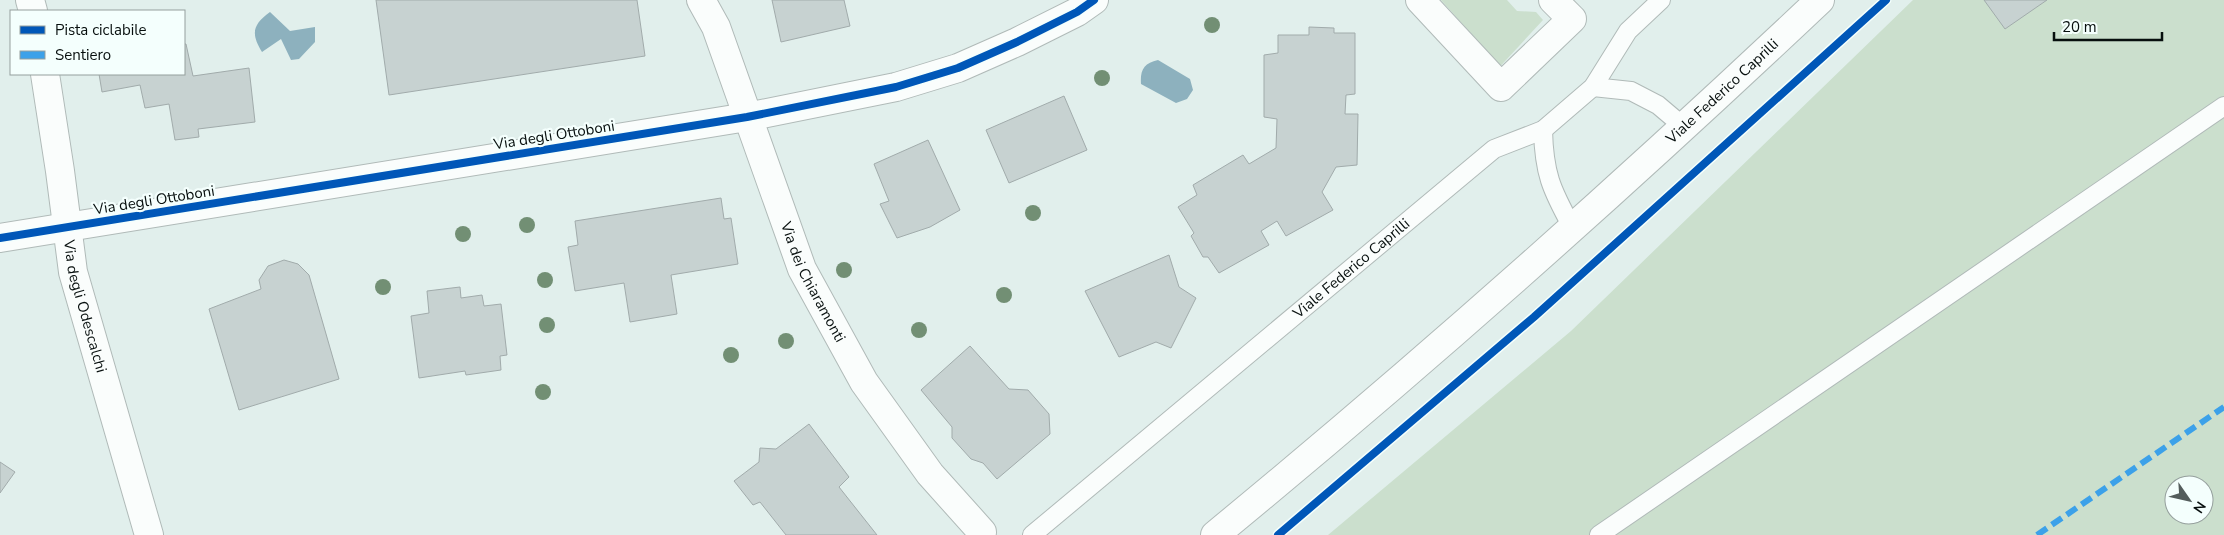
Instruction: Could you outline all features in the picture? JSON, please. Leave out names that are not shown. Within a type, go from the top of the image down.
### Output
[{"type":"street","name":"Via dei Chiaramonti","points":[[701,0],[716,27],[802,269],[856,368],[930,474],[982,532]]},
{"type":"street","name":"Via degli Ottoboni","points":[[0,238],[747,117],[896,87],[958,68],[1018,42],[1076,12],[1094,0]]},
{"type":"street","points":[[1420,0],[1501,87],[1572,19],[1553,0]]},
{"type":"street","name":"Viale Federico Caprilli","points":[[1215,535],[1402,378],[1684,127],[1820,0]]},
{"type":"street","name":"Via degli Odescalchi","points":[[45,75],[73,272],[149,535]]},
{"type":"lane","name":"Viale Federico Caprilli","points":[[1032,535],[1494,149],[1543,130],[1594,87],[1628,31],[1661,0]]},
{"type":"lane","points":[[1594,87],[1631,91],[1658,105],[1684,127]]},
{"type":"lane","points":[[1599,535],[2224,106]]},
{"type":"lane","points":[[1543,130],[1544,160],[1553,193],[1572,226]]},
{"type":"green space","points":[[1441,0],[1507,0],[1517,11],[1536,12],[1543,20],[1494,73],[1485,63],[1485,49]]},
{"type":"green space","points":[[1913,0],[2224,0],[2224,535],[1328,535],[1571,331]]},
{"type":"water","points":[[270,12],[290,31],[315,27],[315,42],[299,59],[291,60],[281,39],[262,52],[258,46],[255,30],[260,21]]},
{"type":"water","points":[[1158,60],[1190,79],[1193,90],[1187,99],[1176,103],[1141,84],[1142,71],[1146,65]]},
{"type":"building","points":[[376,0],[637,0],[645,56],[389,95]]},
{"type":"building","points":[[772,0],[844,0],[850,26],[781,42]]},
{"type":"building","points":[[1984,0],[2047,0],[2005,29]]},
{"type":"building","points":[[1309,27],[1334,28],[1334,33],[1355,33],[1355,94],[1346,95],[1345,114],[1358,114],[1357,165],[1336,167],[1322,192],[1333,210],[1286,236],[1277,221],[1261,231],[1269,245],[1219,273],[1208,257],[1203,257],[1191,236],[1194,233],[1178,207],[1197,195],[1193,185],[1243,155],[1249,164],[1276,148],[1277,119],[1264,117],[1264,55],[1278,53],[1278,35],[1309,35]]},
{"type":"building","points":[[186,44],[193,76],[249,68],[255,122],[198,129],[199,137],[175,140],[169,104],[145,108],[140,85],[102,92],[99,75],[185,75]]},
{"type":"building","points":[[1064,96],[1087,150],[1009,183],[986,130]]},
{"type":"building","points":[[928,140],[960,210],[930,227],[897,238],[880,204],[889,201],[874,164]]},
{"type":"building","points":[[721,198],[724,219],[731,218],[738,264],[671,275],[677,314],[630,322],[624,283],[575,291],[568,247],[578,245],[575,221]]},
{"type":"building","points":[[1169,255],[1179,287],[1196,298],[1171,348],[1156,342],[1119,357],[1085,291]]},
{"type":"building","points":[[284,260],[298,264],[309,275],[339,379],[239,410],[209,309],[261,289],[259,280],[268,266]]},
{"type":"building","points":[[460,287],[461,298],[482,295],[484,306],[501,304],[507,355],[500,356],[501,370],[466,375],[465,371],[419,378],[411,316],[429,313],[427,291]]},
{"type":"building","points":[[970,346],[1009,389],[1028,390],[1049,414],[1050,434],[997,479],[983,463],[971,459],[952,438],[952,427],[921,390]]},
{"type":"building","points":[[809,424],[849,477],[839,487],[877,535],[786,535],[760,502],[753,505],[734,481],[759,462],[760,448],[776,449]]},
{"type":"building","points":[[0,462],[15,472],[0,493]]},
{"type":"marked path","points":[[2037,535],[2224,407]]},
{"type":"cycle path","points":[[0,238],[747,117],[896,87],[958,68],[1017,42],[1077,12],[1094,0]]},
{"type":"cycle path","points":[[1278,535],[1534,317],[1886,0]]}]
